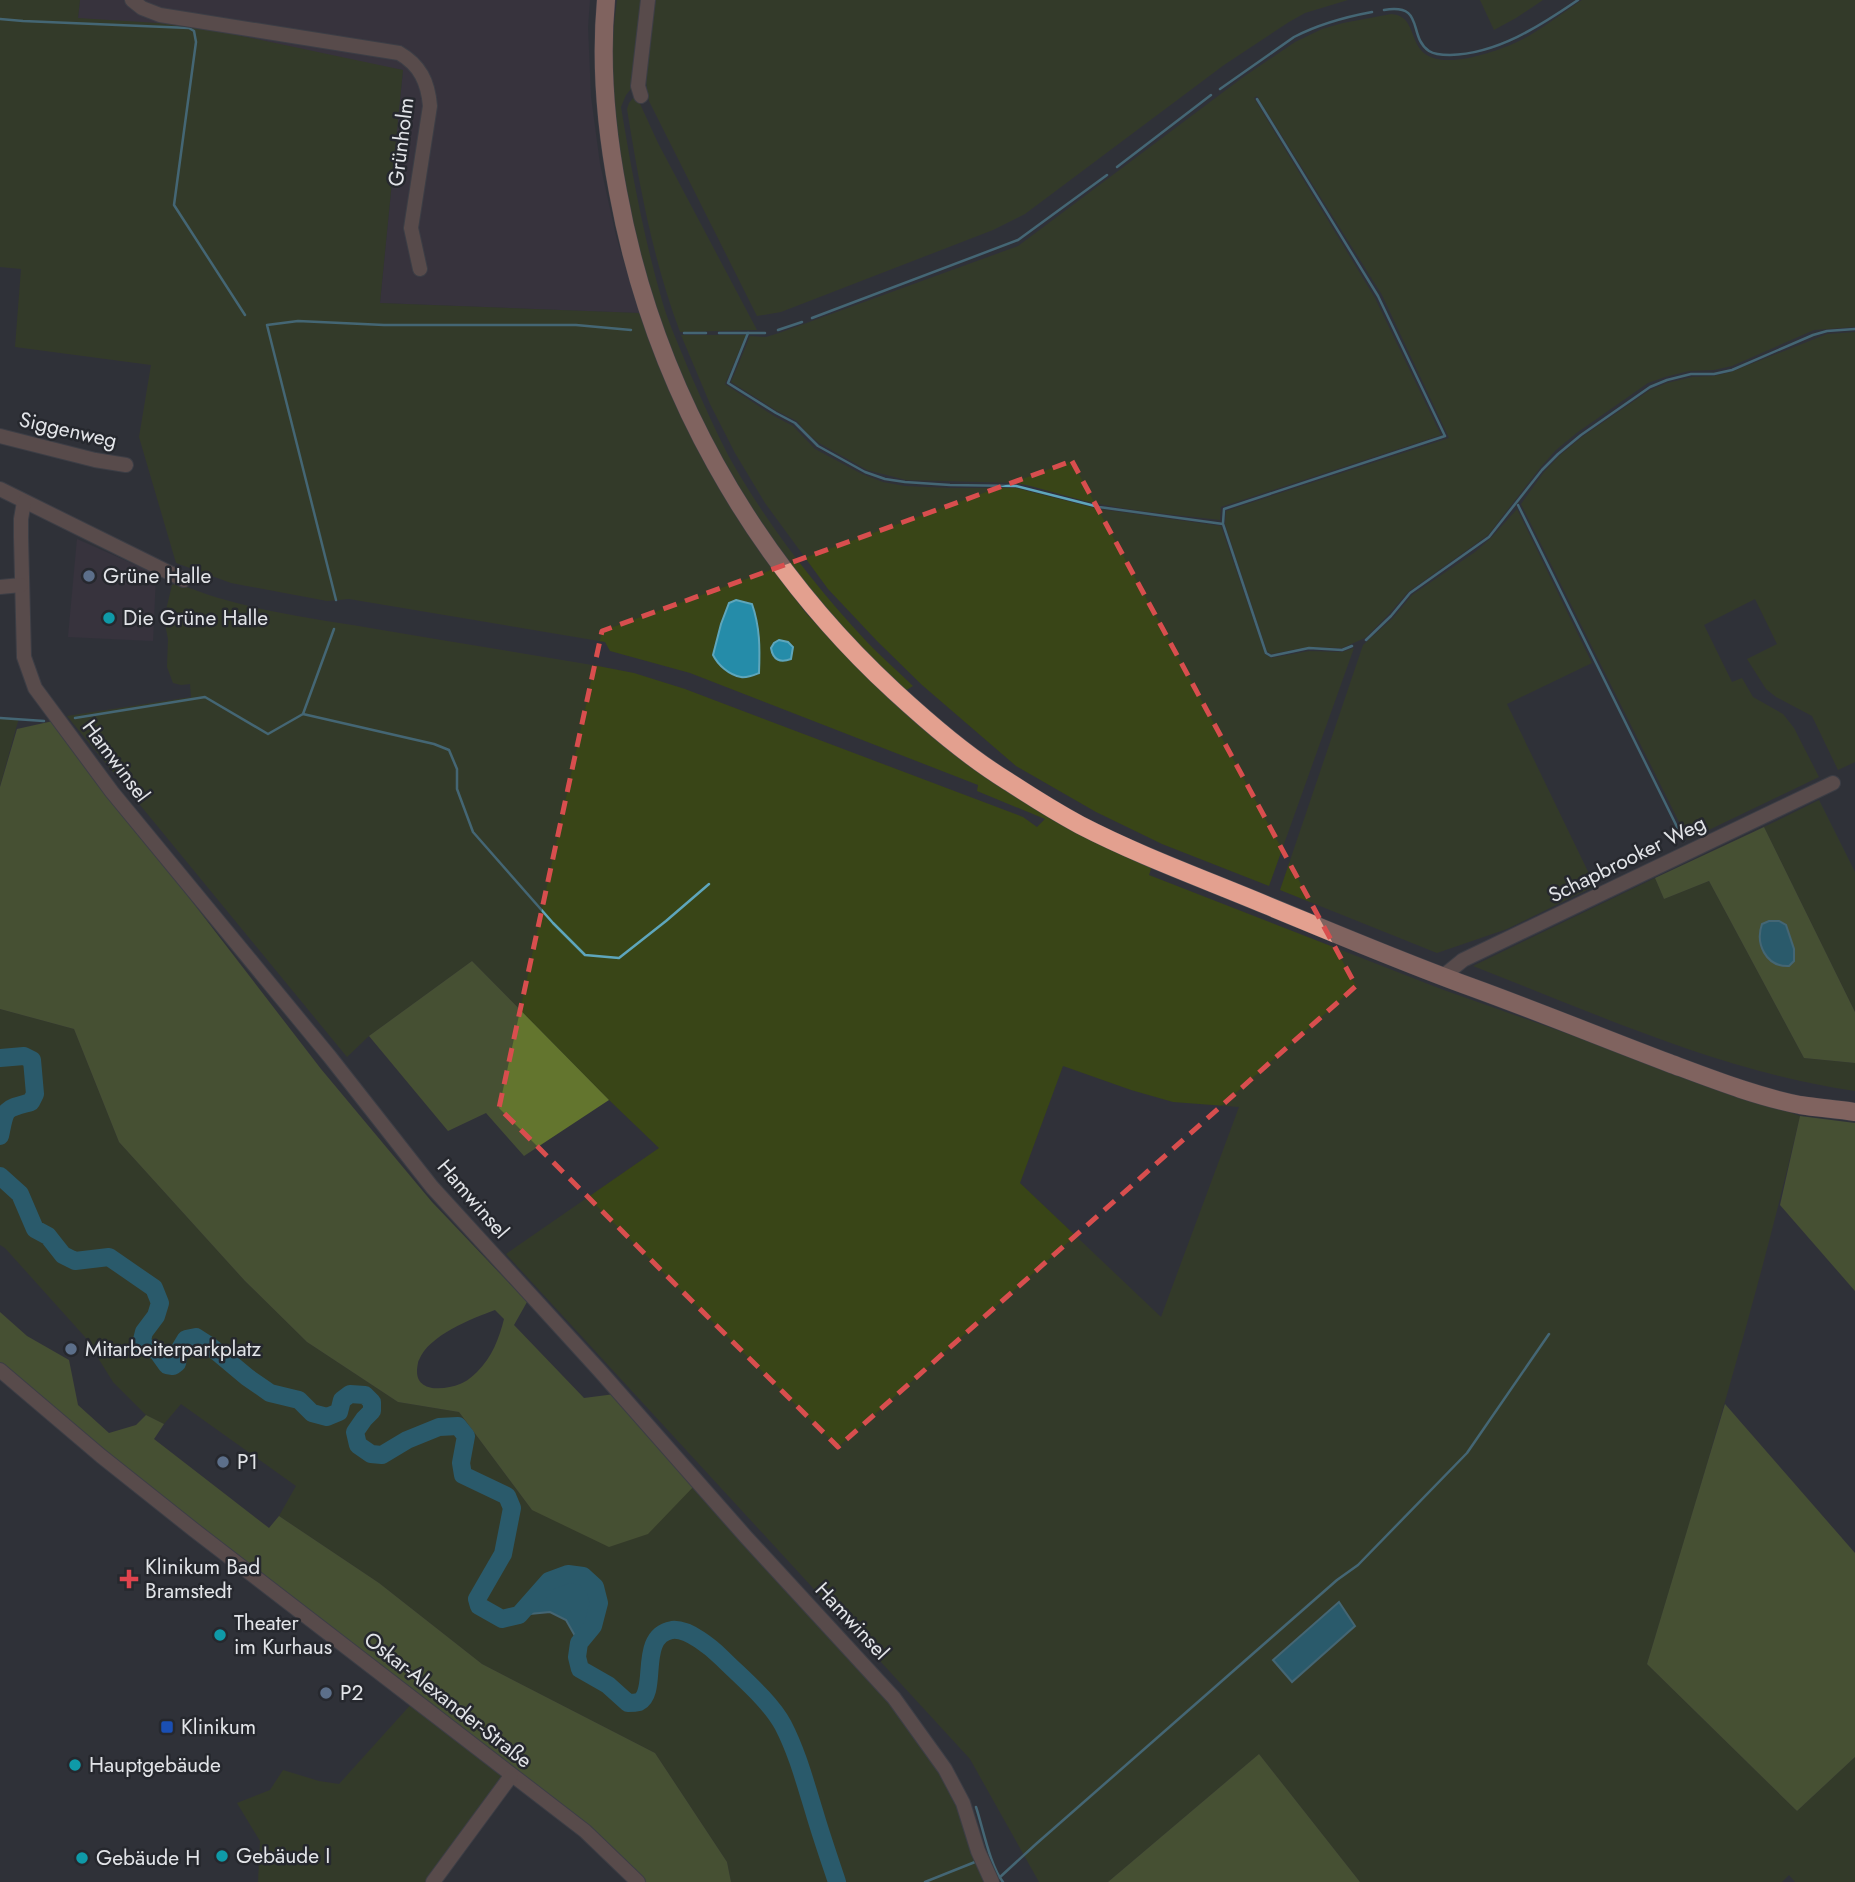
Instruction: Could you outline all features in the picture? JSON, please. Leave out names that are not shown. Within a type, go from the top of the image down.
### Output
[{"type":"main road","points":[[606,0],[604,60],[613,166],[625,230],[663,353],[689,415],[748,519],[809,603],[875,674],[957,746],[1006,781],[1078,824],[1151,858],[1442,977],[1731,1086],[1799,1104],[1855,1112]]},
{"type":"street","name":"Grünholm","points":[[132,0],[142,8],[160,15],[399,52],[410,59],[422,74],[429,91],[430,106],[411,228],[420,269]]},
{"type":"street","points":[[641,96],[638,86],[648,0]]},
{"type":"street","name":"Siggenweg","points":[[0,436],[126,465]]},
{"type":"street","points":[[0,489],[184,580]]},
{"type":"street","name":"Hamwinsel","points":[[24,502],[21,519],[24,657],[35,688],[112,792],[322,1047],[432,1187],[894,1698],[945,1769],[962,1803],[992,1882]]},
{"type":"street","points":[[0,587],[21,586]]},
{"type":"street","name":"Schapbrooker Weg","points":[[1442,977],[1463,960],[1833,783]]},
{"type":"street","name":"Oskar-Alexander-Straße","points":[[0,1370],[132,1481],[585,1831],[638,1882]]},
{"type":"street","points":[[433,1882],[511,1776]]},
{"type":"highlighted area","points":[[1072,461],[1356,986],[838,1447],[499,1108],[602,631]]},
{"type":"shaded area","points":[[80,0],[590,0],[588,27],[591,97],[600,164],[616,236],[639,313],[380,303],[403,70],[78,18]]},
{"type":"shaded area","points":[[77,539],[156,574],[153,641],[68,637]]},
{"type":"green space","points":[[0,0],[80,0],[78,18],[190,25],[403,70],[380,303],[639,313],[686,427],[744,528],[805,612],[855,665],[914,720],[1152,866],[1149,875],[1441,989],[1800,1116],[1747,1323],[1647,1664],[1797,1811],[1855,1757],[1855,1882],[1795,1882],[1789,1875],[1782,1882],[1360,1882],[1259,1754],[1108,1882],[1039,1882],[970,1759],[506,1254],[659,1148],[472,961],[369,1036],[347,1057],[67,716],[191,697],[190,684],[173,683],[167,667],[166,610],[172,585],[177,583],[200,592],[272,611],[634,673],[685,689],[1023,817],[1037,827],[1045,819],[977,791],[978,785],[690,673],[610,651],[605,642],[349,599],[327,601],[231,583],[176,563],[139,437],[151,365],[15,347],[21,269],[0,267]],"holes":[[[1063,1066],[1173,1102],[1239,1107],[1161,1317],[1020,1183]]]},
{"type":"green space","points":[[617,0],[645,0],[635,84],[621,107],[656,280],[690,373],[728,455],[758,505],[828,598],[872,648],[913,686],[905,691],[830,612],[795,571],[763,527],[716,445],[681,372],[666,335],[642,259],[616,137],[612,69]]},
{"type":"green space","points":[[656,0],[1348,0],[1305,13],[1224,65],[1025,214],[993,230],[781,312],[757,316],[649,101],[646,63]]},
{"type":"green space","points":[[1480,0],[1543,0],[1494,30]]},
{"type":"green space","points":[[1582,0],[1855,0],[1855,327],[1814,330],[1732,366],[1689,371],[1648,383],[1556,450],[1488,535],[1408,592],[1365,638],[1342,648],[1308,647],[1271,654],[1267,651],[1225,524],[1226,511],[1449,438],[1382,295],[1257,96],[1254,98],[1375,298],[1441,435],[1221,507],[1220,520],[1110,506],[1016,483],[906,480],[867,470],[819,443],[797,421],[731,382],[750,336],[766,337],[779,333],[1018,246],[1242,78],[1295,42],[1322,29],[1391,14],[1398,15],[1407,22],[1420,49],[1428,56],[1453,60],[1481,55],[1517,42]]},
{"type":"green space","points":[[636,95],[658,143],[757,330],[680,332],[655,250],[637,165],[627,109]]},
{"type":"green space","points":[[1855,332],[1855,762],[1838,770],[1812,716],[1766,689],[1747,659],[1777,644],[1755,599],[1704,625],[1732,682],[1742,678],[1753,697],[1783,714],[1794,728],[1819,777],[1688,840],[1521,504],[1559,456],[1650,390],[1692,377],[1731,372],[1827,334]]},
{"type":"green space","points":[[681,335],[746,335],[725,384],[793,426],[815,449],[883,482],[905,486],[1016,488],[1099,509],[1221,526],[1265,654],[1271,658],[1309,651],[1342,652],[1354,648],[1269,886],[1162,844],[1096,812],[1016,766],[922,685],[828,589],[765,503],[710,404]]},
{"type":"green space","points":[[1517,509],[1592,663],[1507,704],[1595,886],[1507,929],[1437,953],[1280,890],[1363,645],[1393,618],[1412,595],[1475,552]]},
{"type":"green space","points":[[0,718],[19,718],[0,786]]},
{"type":"green space","points":[[53,721],[321,1069],[432,1202],[527,1302],[514,1325],[584,1398],[615,1394],[696,1484],[648,1534],[609,1547],[532,1510],[459,1412],[398,1402],[307,1342],[245,1281],[119,1142],[74,1029],[0,1009],[0,787],[17,729]],"holes":[[[495,1310],[504,1319],[491,1354],[469,1379],[454,1386],[440,1388],[421,1383],[417,1370],[419,1360],[424,1351],[441,1336],[463,1323]]]},
{"type":"green space","points":[[1819,800],[1855,872],[1855,1012],[1764,827]]},
{"type":"green space","points":[[1764,827],[1855,1012],[1855,1063],[1804,1058],[1709,881],[1664,899],[1655,878]],"holes":[[[1769,921],[1786,925],[1794,949],[1774,963],[1766,954],[1764,944]]]},
{"type":"green space","points":[[1655,878],[1664,899],[1709,881],[1804,1058],[1855,1063],[1855,1091],[1805,1082],[1708,1056],[1613,1022],[1473,966]]},
{"type":"green space","points":[[472,961],[609,1100],[524,1156],[486,1113],[448,1131],[369,1036]]},
{"type":"green space","points":[[0,1009],[74,1029],[119,1142],[245,1281],[307,1342],[398,1402],[459,1412],[532,1510],[696,1484],[888,1700],[942,1772],[987,1882],[731,1882],[727,1862],[655,1753],[482,1664],[379,1583],[279,1516],[296,1486],[181,1404],[164,1424],[146,1415],[113,1382],[85,1337],[0,1245]]},
{"type":"green space","points":[[1800,1116],[1855,1123],[1855,1291],[1780,1205]]},
{"type":"green space","points":[[0,1312],[27,1336],[69,1360],[78,1405],[109,1433],[136,1425],[146,1415],[164,1424],[154,1439],[269,1528],[279,1516],[379,1583],[482,1664],[655,1753],[727,1862],[731,1882],[638,1882],[0,1370]]},
{"type":"green space","points":[[1725,1404],[1855,1553],[1855,1757],[1797,1811],[1647,1664]]},
{"type":"green space","points":[[414,1701],[505,1774],[427,1882],[258,1882],[260,1841],[237,1803],[270,1790],[283,1770],[339,1784]]},
{"type":"green space","points":[[1259,1754],[1360,1882],[1108,1882]]},
{"type":"water","points":[[736,600],[752,604],[758,629],[759,673],[746,677],[728,672],[713,655],[729,603]]},
{"type":"water","points":[[779,640],[788,642],[793,647],[791,659],[784,661],[773,655],[771,648]]},
{"type":"water","points":[[1779,921],[1786,925],[1794,949],[1794,961],[1789,966],[1774,963],[1764,953],[1760,932],[1762,924]]},
{"type":"water","points":[[568,1574],[583,1576],[595,1587],[599,1603],[593,1626],[579,1643],[566,1620],[550,1612],[519,1615],[549,1581]]},
{"type":"water","points":[[1339,1602],[1355,1626],[1292,1682],[1273,1660]]},
{"type":"waterway","points":[[1384,10],[1406,11],[1414,22],[1422,45],[1434,53],[1450,55],[1484,50],[1501,44],[1533,29],[1578,0]]},
{"type":"waterway","points":[[1220,89],[1294,37],[1313,28],[1372,12]]},
{"type":"waterway","points":[[0,19],[189,28],[194,31],[196,42],[174,205],[245,315]]},
{"type":"waterway","points":[[1117,167],[1211,95]]},
{"type":"waterway","points":[[1223,523],[1224,509],[1445,436],[1378,296],[1257,99]]},
{"type":"waterway","points":[[812,318],[1018,240],[1107,175]]},
{"type":"waterway","points":[[336,600],[267,325],[298,321],[384,325],[576,325],[631,330]]},
{"type":"waterway","points":[[778,330],[802,322]]},
{"type":"waterway","points":[[1366,640],[1410,593],[1489,537],[1558,454],[1650,387],[1691,374],[1714,374],[1732,370],[1813,335],[1855,329]]},
{"type":"waterway","points":[[684,333],[706,333]]},
{"type":"waterway","points":[[719,333],[765,333]]},
{"type":"waterway","points":[[748,333],[728,383],[795,423],[818,446],[865,472],[905,482],[1016,486],[1099,507],[1223,524],[1266,653],[1271,656],[1309,648],[1342,650],[1352,646]]},
{"type":"waterway","points":[[1518,505],[1684,841]]},
{"type":"waterway","points":[[75,718],[205,697],[268,734],[303,714],[334,629]]},
{"type":"waterway","points":[[303,714],[434,744],[449,750],[457,769],[457,789],[473,832],[553,923],[585,955],[619,958],[709,884]]},
{"type":"waterway","points":[[0,718],[44,721]]},
{"type":"waterway","points":[[0,1058],[24,1056],[32,1060],[35,1094],[31,1102],[7,1111],[0,1136]]},
{"type":"waterway","points":[[0,1176],[20,1194],[35,1229],[48,1236],[63,1255],[75,1261],[109,1257],[154,1288],[160,1303],[156,1316],[144,1332],[143,1346],[157,1351],[167,1365],[173,1366],[177,1363],[180,1349],[186,1339],[196,1337],[270,1393],[299,1400],[312,1413],[327,1417],[339,1412],[342,1400],[350,1394],[365,1395],[372,1402],[372,1411],[355,1432],[358,1445],[371,1454],[382,1455],[407,1440],[439,1427],[458,1426],[466,1436],[461,1463],[463,1475],[507,1496],[512,1508],[503,1554],[477,1599],[479,1606],[502,1619],[519,1615],[549,1581],[568,1574],[583,1576],[595,1587],[599,1603],[593,1626],[579,1643],[577,1657],[580,1669],[608,1685],[628,1703],[639,1702],[645,1696],[651,1653],[661,1634],[678,1630],[706,1644],[763,1699],[783,1725],[800,1767],[837,1882]]},
{"type":"waterway","points":[[999,1878],[1337,1580],[1358,1565],[1467,1453],[1549,1334]]},
{"type":"waterway","points":[[976,1807],[991,1857],[1003,1882]]},
{"type":"waterway","points":[[925,1882],[975,1862]]},
{"type":"place","name":"Grüne Halle","points":[[89,576]]},
{"type":"place","name":"Die Grüne Halle","points":[[109,618]]},
{"type":"place","name":"Mitarbeiterparkplatz","points":[[71,1349]]},
{"type":"place","name":"P1","points":[[223,1462]]},
{"type":"place","name":"Klinikum Bad Bramstedt","points":[[129,1579]]},
{"type":"place","name":"Theater im Kurhaus","points":[[220,1635]]},
{"type":"place","name":"P2","points":[[326,1693]]},
{"type":"place","name":"Klinikum","points":[[167,1727]]},
{"type":"place","name":"Hauptgebäude","points":[[75,1765]]},
{"type":"place","name":"Gebäude I","points":[[222,1856]]},
{"type":"place","name":"Gebäude H","points":[[82,1858]]}]
